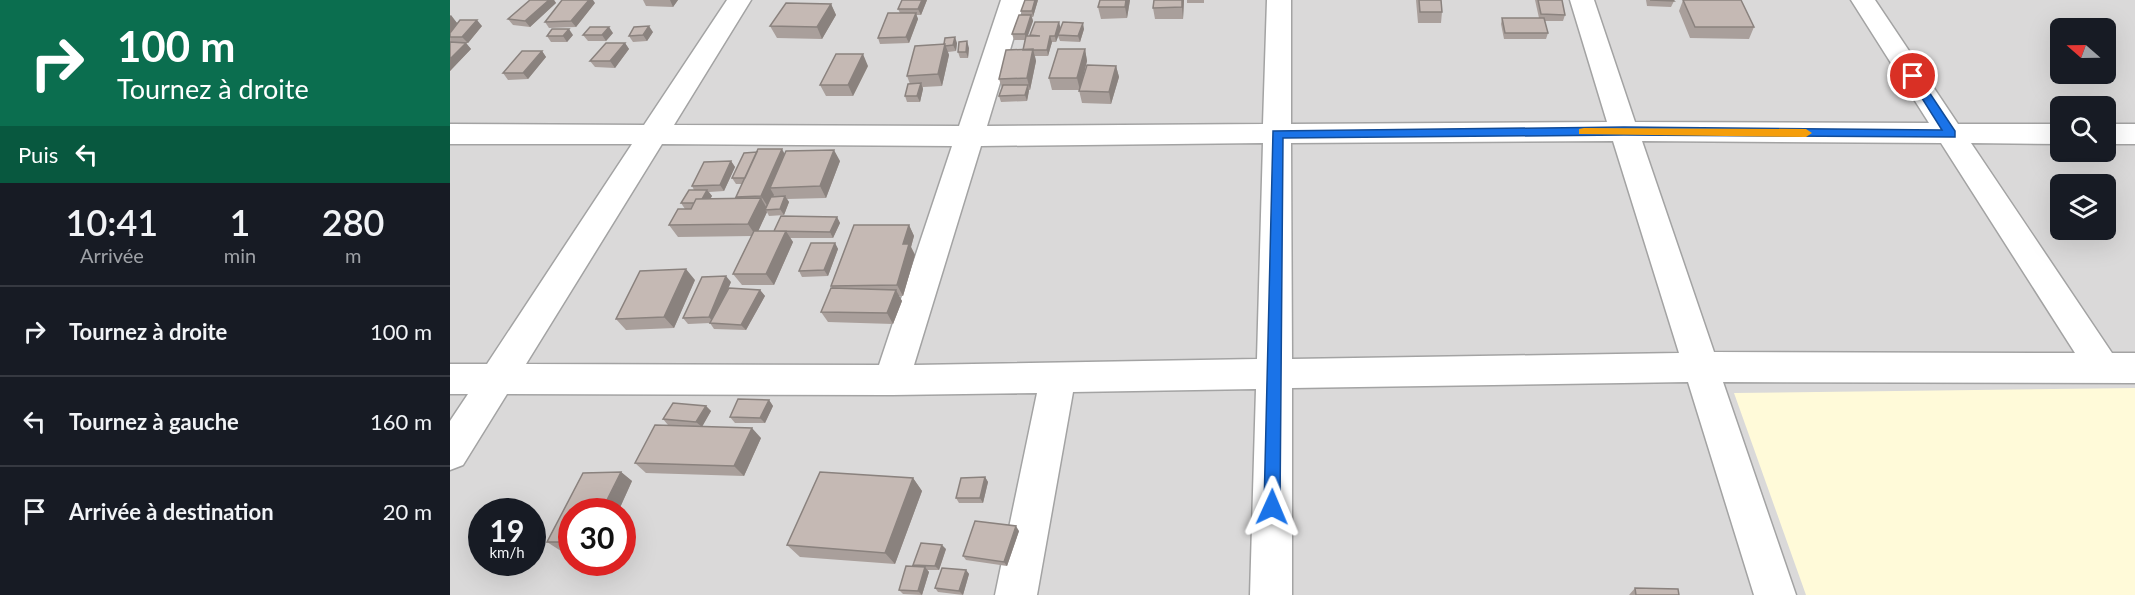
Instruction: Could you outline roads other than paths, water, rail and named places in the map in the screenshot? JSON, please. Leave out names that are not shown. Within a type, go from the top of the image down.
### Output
[{"type":"street","points":[[450,453],[739,0]]},
{"type":"street","points":[[891,380],[1013,0]]},
{"type":"street","points":[[1271,595],[1279,0]]},
{"type":"street","points":[[1582,0],[1775,595]]},
{"type":"street","points":[[1863,0],[1951,134],[2119,368]]},
{"type":"street","points":[[450,134],[970,136],[1624,131],[2050,134]]},
{"type":"street","points":[[2116,134],[2135,134]]},
{"type":"street","points":[[450,379],[891,380],[1701,367],[2119,368]]},
{"type":"street","points":[[1016,595],[1058,376]]}]
